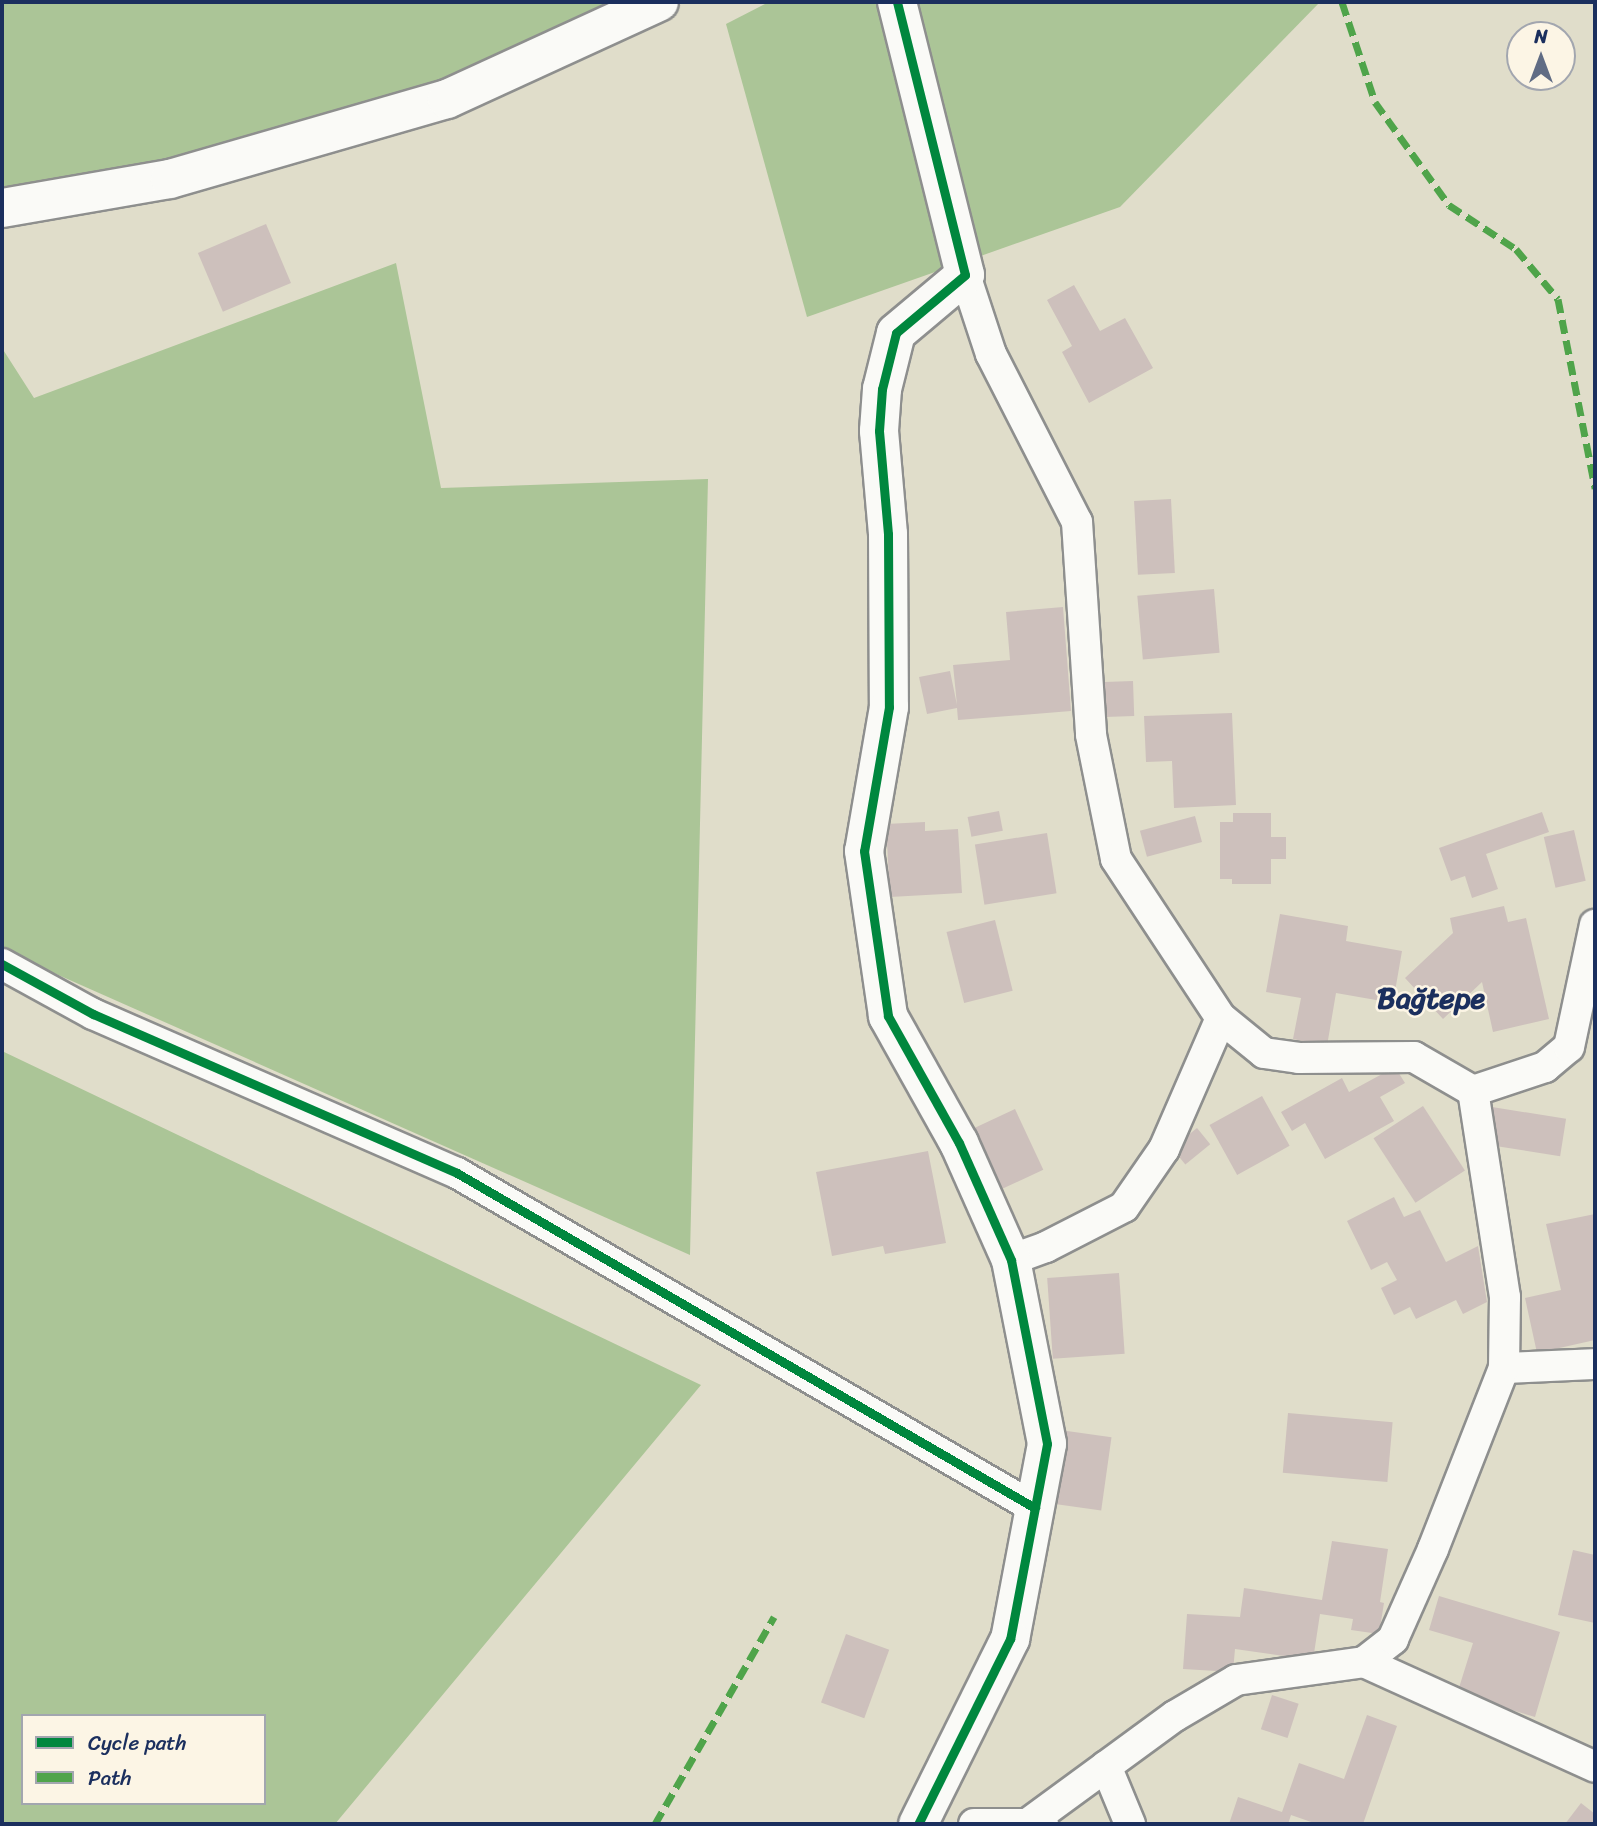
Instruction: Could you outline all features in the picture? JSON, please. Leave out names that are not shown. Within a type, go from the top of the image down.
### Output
[{"type":"street","points":[[2,208],[170,179],[447,99],[659,2]]},
{"type":"street","points":[[897,2],[965,275],[991,354],[1077,522],[1091,736],[1116,859],[1221,1018],[1264,1053],[1299,1058],[1414,1057],[1473,1091],[1545,1067],[1569,1047],[1595,925]]},
{"type":"street","points":[[918,1824],[1010,1639],[1047,1444],[1010,1260],[959,1143],[888,1016],[864,852],[889,707],[888,534],[879,432],[881,389],[896,333],[965,275]]},
{"type":"street","points":[[2,964],[93,1014],[457,1174],[1035,1508]]},
{"type":"street","points":[[1010,1260],[1046,1247],[1124,1207],[1164,1149],[1221,1018]]},
{"type":"street","points":[[974,1824],[1036,1823],[1106,1766],[1175,1716],[1236,1680],[1364,1662],[1393,1639],[1433,1549],[1504,1368],[1505,1297],[1473,1091]]},
{"type":"street","points":[[1504,1368],[1595,1364]]},
{"type":"street","points":[[1364,1662],[1595,1767]]},
{"type":"street","points":[[1106,1766],[1130,1824]]},
{"type":"green space","points":[[2,2],[657,2],[504,73],[5,208],[2,157]]},
{"type":"green space","points":[[769,2],[1320,2],[1120,207],[807,317],[726,24]]},
{"type":"green space","points":[[396,263],[441,488],[708,479],[690,1255],[2,950],[2,348],[34,398]]},
{"type":"green space","points":[[2,1051],[701,1385],[335,1824],[2,1824]]},
{"type":"building","points":[[266,224],[291,283],[223,312],[198,253]]},
{"type":"building","points":[[1074,285],[1100,331],[1125,318],[1153,368],[1089,403],[1062,352],[1072,346],[1047,300]]},
{"type":"building","points":[[1171,499],[1175,573],[1138,575],[1134,501]]},
{"type":"building","points":[[1214,589],[1220,653],[1143,659],[1137,596]]},
{"type":"building","points":[[1063,607],[1071,711],[958,720],[957,708],[927,714],[919,677],[950,671],[957,705],[953,665],[1010,660],[1006,612]]},
{"type":"building","points":[[1133,681],[1134,716],[1105,717],[1104,682]]},
{"type":"building","points":[[1232,713],[1236,805],[1174,808],[1172,761],[1146,762],[1144,716]]},
{"type":"building","points":[[999,811],[1003,831],[971,837],[968,817]]},
{"type":"building","points":[[1542,812],[1549,832],[1486,854],[1498,889],[1472,898],[1465,876],[1451,881],[1439,848]]},
{"type":"building","points":[[1233,813],[1271,813],[1271,837],[1286,837],[1286,859],[1271,859],[1271,884],[1232,884],[1232,879],[1220,879],[1220,822],[1233,822]]},
{"type":"building","points":[[1195,816],[1202,842],[1147,857],[1140,831]]},
{"type":"building","points":[[925,822],[925,831],[958,829],[962,893],[890,897],[886,824]]},
{"type":"building","points":[[1574,830],[1586,881],[1555,888],[1544,837]]},
{"type":"building","points":[[1047,833],[1057,893],[984,905],[975,844]]},
{"type":"building","points":[[1504,906],[1508,922],[1526,918],[1549,1019],[1493,1032],[1482,982],[1443,1019],[1405,978],[1453,933],[1450,918]]},
{"type":"building","points":[[1280,914],[1348,926],[1346,941],[1402,951],[1393,1003],[1336,993],[1327,1046],[1293,1039],[1301,998],[1266,992]]},
{"type":"building","points":[[995,920],[1013,991],[964,1003],[946,932]]},
{"type":"building","points":[[1395,1067],[1405,1083],[1380,1097],[1394,1121],[1325,1159],[1305,1123],[1292,1131],[1281,1112],[1342,1078],[1349,1092]]},
{"type":"building","points":[[1262,1096],[1290,1146],[1237,1175],[1210,1125]]},
{"type":"building","points":[[1423,1106],[1465,1171],[1415,1203],[1374,1138]]},
{"type":"building","points":[[1492,1107],[1566,1119],[1560,1156],[1486,1145]]},
{"type":"building","points":[[1015,1109],[1043,1170],[995,1192],[967,1131]]},
{"type":"building","points":[[1197,1128],[1210,1144],[1185,1164],[1172,1148]]},
{"type":"building","points":[[928,1151],[946,1243],[885,1254],[883,1246],[832,1256],[816,1172]]},
{"type":"building","points":[[1394,1197],[1404,1217],[1420,1210],[1446,1262],[1478,1246],[1487,1302],[1463,1314],[1456,1300],[1416,1319],[1410,1307],[1394,1315],[1381,1288],[1397,1280],[1387,1262],[1371,1270],[1347,1221]]},
{"type":"building","points":[[1595,1214],[1595,1340],[1537,1353],[1525,1298],[1561,1290],[1546,1224]]},
{"type":"building","points":[[1119,1273],[1125,1354],[1053,1359],[1047,1278]]},
{"type":"building","points":[[1288,1413],[1393,1422],[1387,1482],[1283,1473]]},
{"type":"building","points":[[1060,1430],[1111,1437],[1101,1511],[1050,1503]]},
{"type":"building","points":[[1332,1541],[1388,1549],[1380,1602],[1384,1603],[1379,1634],[1351,1630],[1353,1619],[1320,1614],[1313,1660],[1235,1649],[1233,1672],[1183,1669],[1187,1614],[1240,1617],[1244,1588],[1322,1600]]},
{"type":"building","points":[[1573,1550],[1595,1555],[1595,1623],[1558,1615]]},
{"type":"building","points":[[1439,1596],[1560,1632],[1535,1717],[1457,1694],[1473,1643],[1429,1630]]},
{"type":"building","points":[[846,1634],[889,1650],[864,1718],[821,1703]]},
{"type":"building","points":[[1272,1695],[1299,1704],[1288,1738],[1261,1729]]},
{"type":"building","points":[[1367,1715],[1397,1726],[1363,1824],[1317,1824],[1291,1815],[1288,1824],[1229,1824],[1238,1797],[1282,1812],[1299,1763],[1344,1779]]},
{"type":"building","points":[[1581,1803],[1595,1814],[1595,1824],[1565,1824]]},
{"type":"marked path","points":[[1342,2],[1375,102],[1449,205],[1516,249],[1558,299],[1595,488]]},
{"type":"marked path","points":[[655,1824],[774,1617]]},
{"type":"cycle path","points":[[897,2],[965,275],[896,333],[882,389],[879,431],[888,534],[889,707],[864,851],[888,1016],[959,1143],[1011,1260],[1047,1444],[1010,1639],[918,1824]]},
{"type":"cycle path","points":[[2,964],[93,1014],[457,1173],[1035,1508]]},
{"type":"district","name":"Bağtepe","points":[[1431,998]]}]
